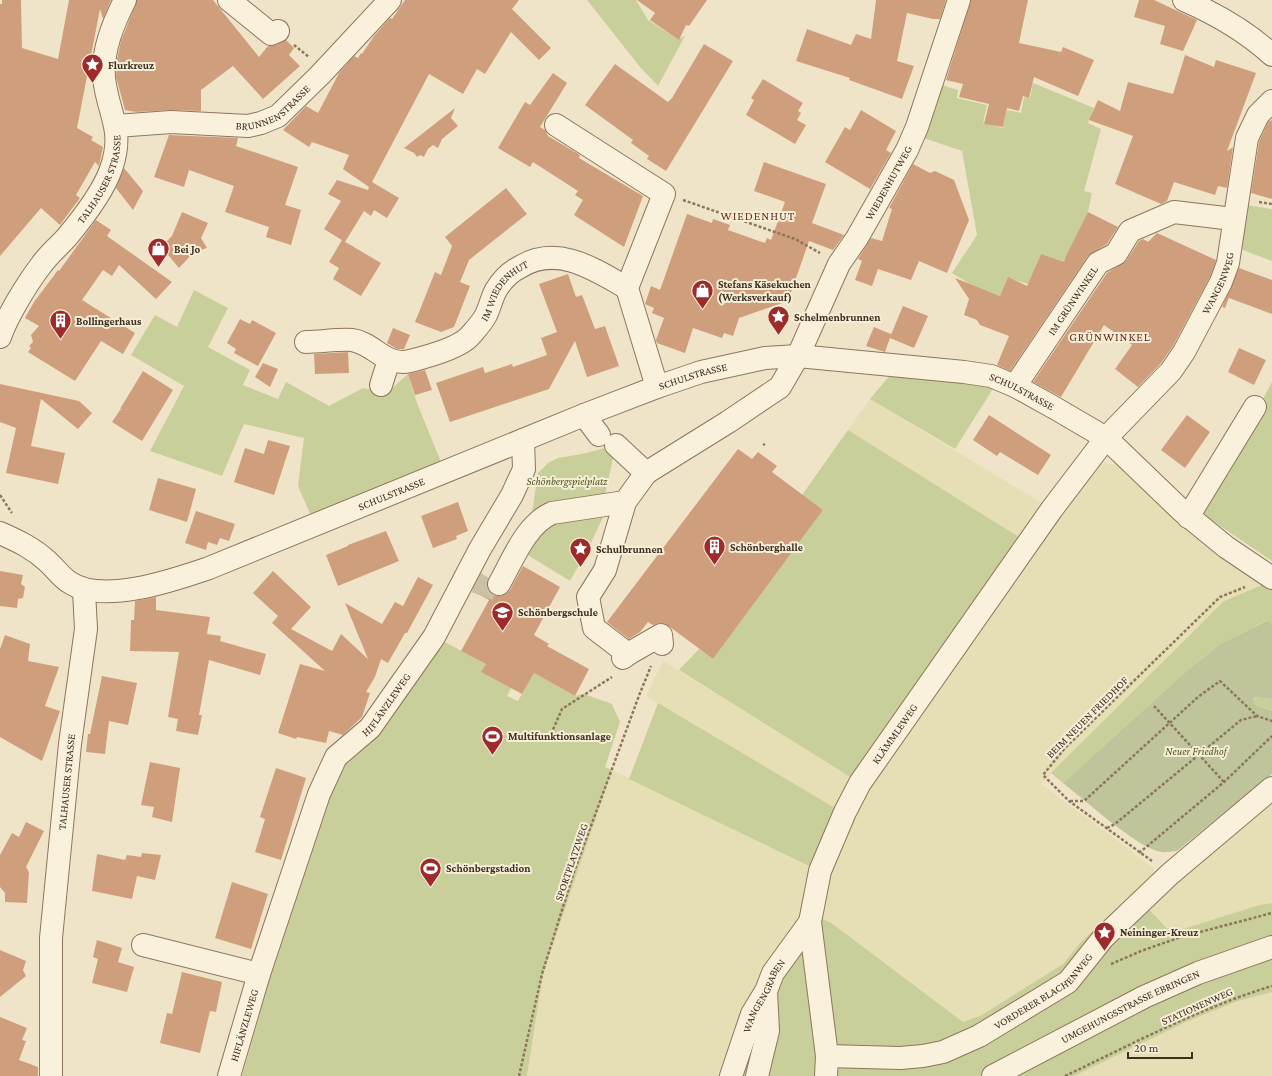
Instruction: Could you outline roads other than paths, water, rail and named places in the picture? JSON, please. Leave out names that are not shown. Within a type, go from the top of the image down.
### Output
[{"type":"street","name":"TALHAUSER STRASSE","points":[[0,337],[4,326],[42,264],[67,237],[98,196],[106,182],[114,158],[118,139],[104,78],[105,55],[113,24],[125,0]]},
{"type":"street","points":[[229,0],[271,34],[278,31]]},
{"type":"street","name":"BRUNNENSTRASSE","points":[[116,126],[171,122],[248,126],[278,116],[320,75],[390,0]]},
{"type":"street","name":"WIEDENHUTWEG","points":[[646,473],[780,388],[798,356],[839,264],[858,238],[907,150],[917,127],[959,0]]},
{"type":"street","points":[[1184,0],[1208,11],[1239,30],[1272,55]]},
{"type":"street","name":"WANGENWEG","points":[[1106,438],[1171,371],[1184,352],[1221,282],[1228,263],[1233,219],[1247,138],[1258,115],[1272,101]]},
{"type":"street","points":[[556,125],[664,194],[626,288],[657,387]]},
{"type":"street","name":"IM GRÜNWINKEL","points":[[1015,386],[1098,263],[1116,254],[1130,231],[1174,212],[1233,219]]},
{"type":"street","name":"IM WIEDENHUT","points":[[306,342],[352,340],[364,344],[389,360],[409,361],[456,345],[468,338],[486,315],[496,290],[506,277],[530,260],[543,257],[568,259],[585,265],[626,288]]},
{"type":"street","name":"SCHULSTRASSE","points":[[84,591],[110,591],[161,584],[202,570],[584,415],[657,387],[701,372],[765,358],[798,356],[964,372],[991,376],[1015,386],[1106,438],[1188,517],[1226,547],[1272,578]]},
{"type":"street","points":[[381,385],[389,360]]},
{"type":"street","points":[[1188,517],[1255,407]]},
{"type":"street","points":[[584,415],[607,440],[646,473],[625,502],[605,570],[588,597],[594,628],[622,662],[661,635],[662,644]]},
{"type":"street","name":"KLÄMMLEWEG","points":[[826,1066],[810,922],[820,870],[845,812],[860,783],[1023,548],[1106,438]]},
{"type":"street","name":"HIFLÄNZLEWEG","points":[[229,1076],[259,974],[319,794],[336,758],[370,728],[434,637],[480,549],[512,495],[524,469],[523,440]]},
{"type":"street","points":[[499,584],[531,529],[541,518],[552,513],[625,502]]},
{"type":"street","points":[[0,533],[30,547],[68,582],[84,591]]},
{"type":"street","name":"TALHAUSER STRASSE","points":[[51,1076],[51,938],[70,744],[86,628],[84,591]]},
{"type":"street","name":"VORDERER BLACHENWEG","points":[[826,1066],[923,1056],[943,1052],[979,1036],[1068,982],[1104,937],[1170,874],[1272,788]]},
{"type":"street","name":"WANGENGRABEN","points":[[731,1076],[748,1022],[766,991],[776,968],[810,922]]},
{"type":"street","name":"HIFLÄNZLEWEG","points":[[143,945],[259,974]]},
{"type":"street","name":"UMGEHUNGSSTRASSE EBRINGEN","points":[[993,1076],[1144,997],[1198,973],[1272,947]]},
{"type":"street","points":[[757,1076],[768,1031],[766,991]]},
{"type":"tunnel","points":[[482,596],[490,579]]},
{"type":"place","name":"Flurkreuz","points":[[93,84]]},
{"type":"place","name":"Bei Jo","points":[[158,268]]},
{"type":"place","name":"Stefans Käsekuchen (Werksverkauf)","points":[[702,310]]},
{"type":"place","name":"Schelmenbrunnen","points":[[779,336]]},
{"type":"place","name":"Bollingerhaus","points":[[61,340]]},
{"type":"place","name":"Schönberghalle","points":[[715,566]]},
{"type":"place","name":"Schulbrunnen","points":[[581,568]]},
{"type":"place","name":"Schönbergschule","points":[[503,632]]},
{"type":"place","name":"Multifunktionsanlage","points":[[493,756]]},
{"type":"place","name":"Schönbergstadion","points":[[430,888]]},
{"type":"place","name":"Neininger-Kreuz","points":[[1104,952]]},
{"type":"district","name":"WIEDENHUT","points":[[758,216]]},
{"type":"district","name":"GRÜNWINKEL","points":[[1110,337]]},
{"type":"park label","name":"Schönbergspielplatz","points":[[567,481]]},
{"type":"park label","name":"Neuer Friedhof","points":[[1196,751]]}]
